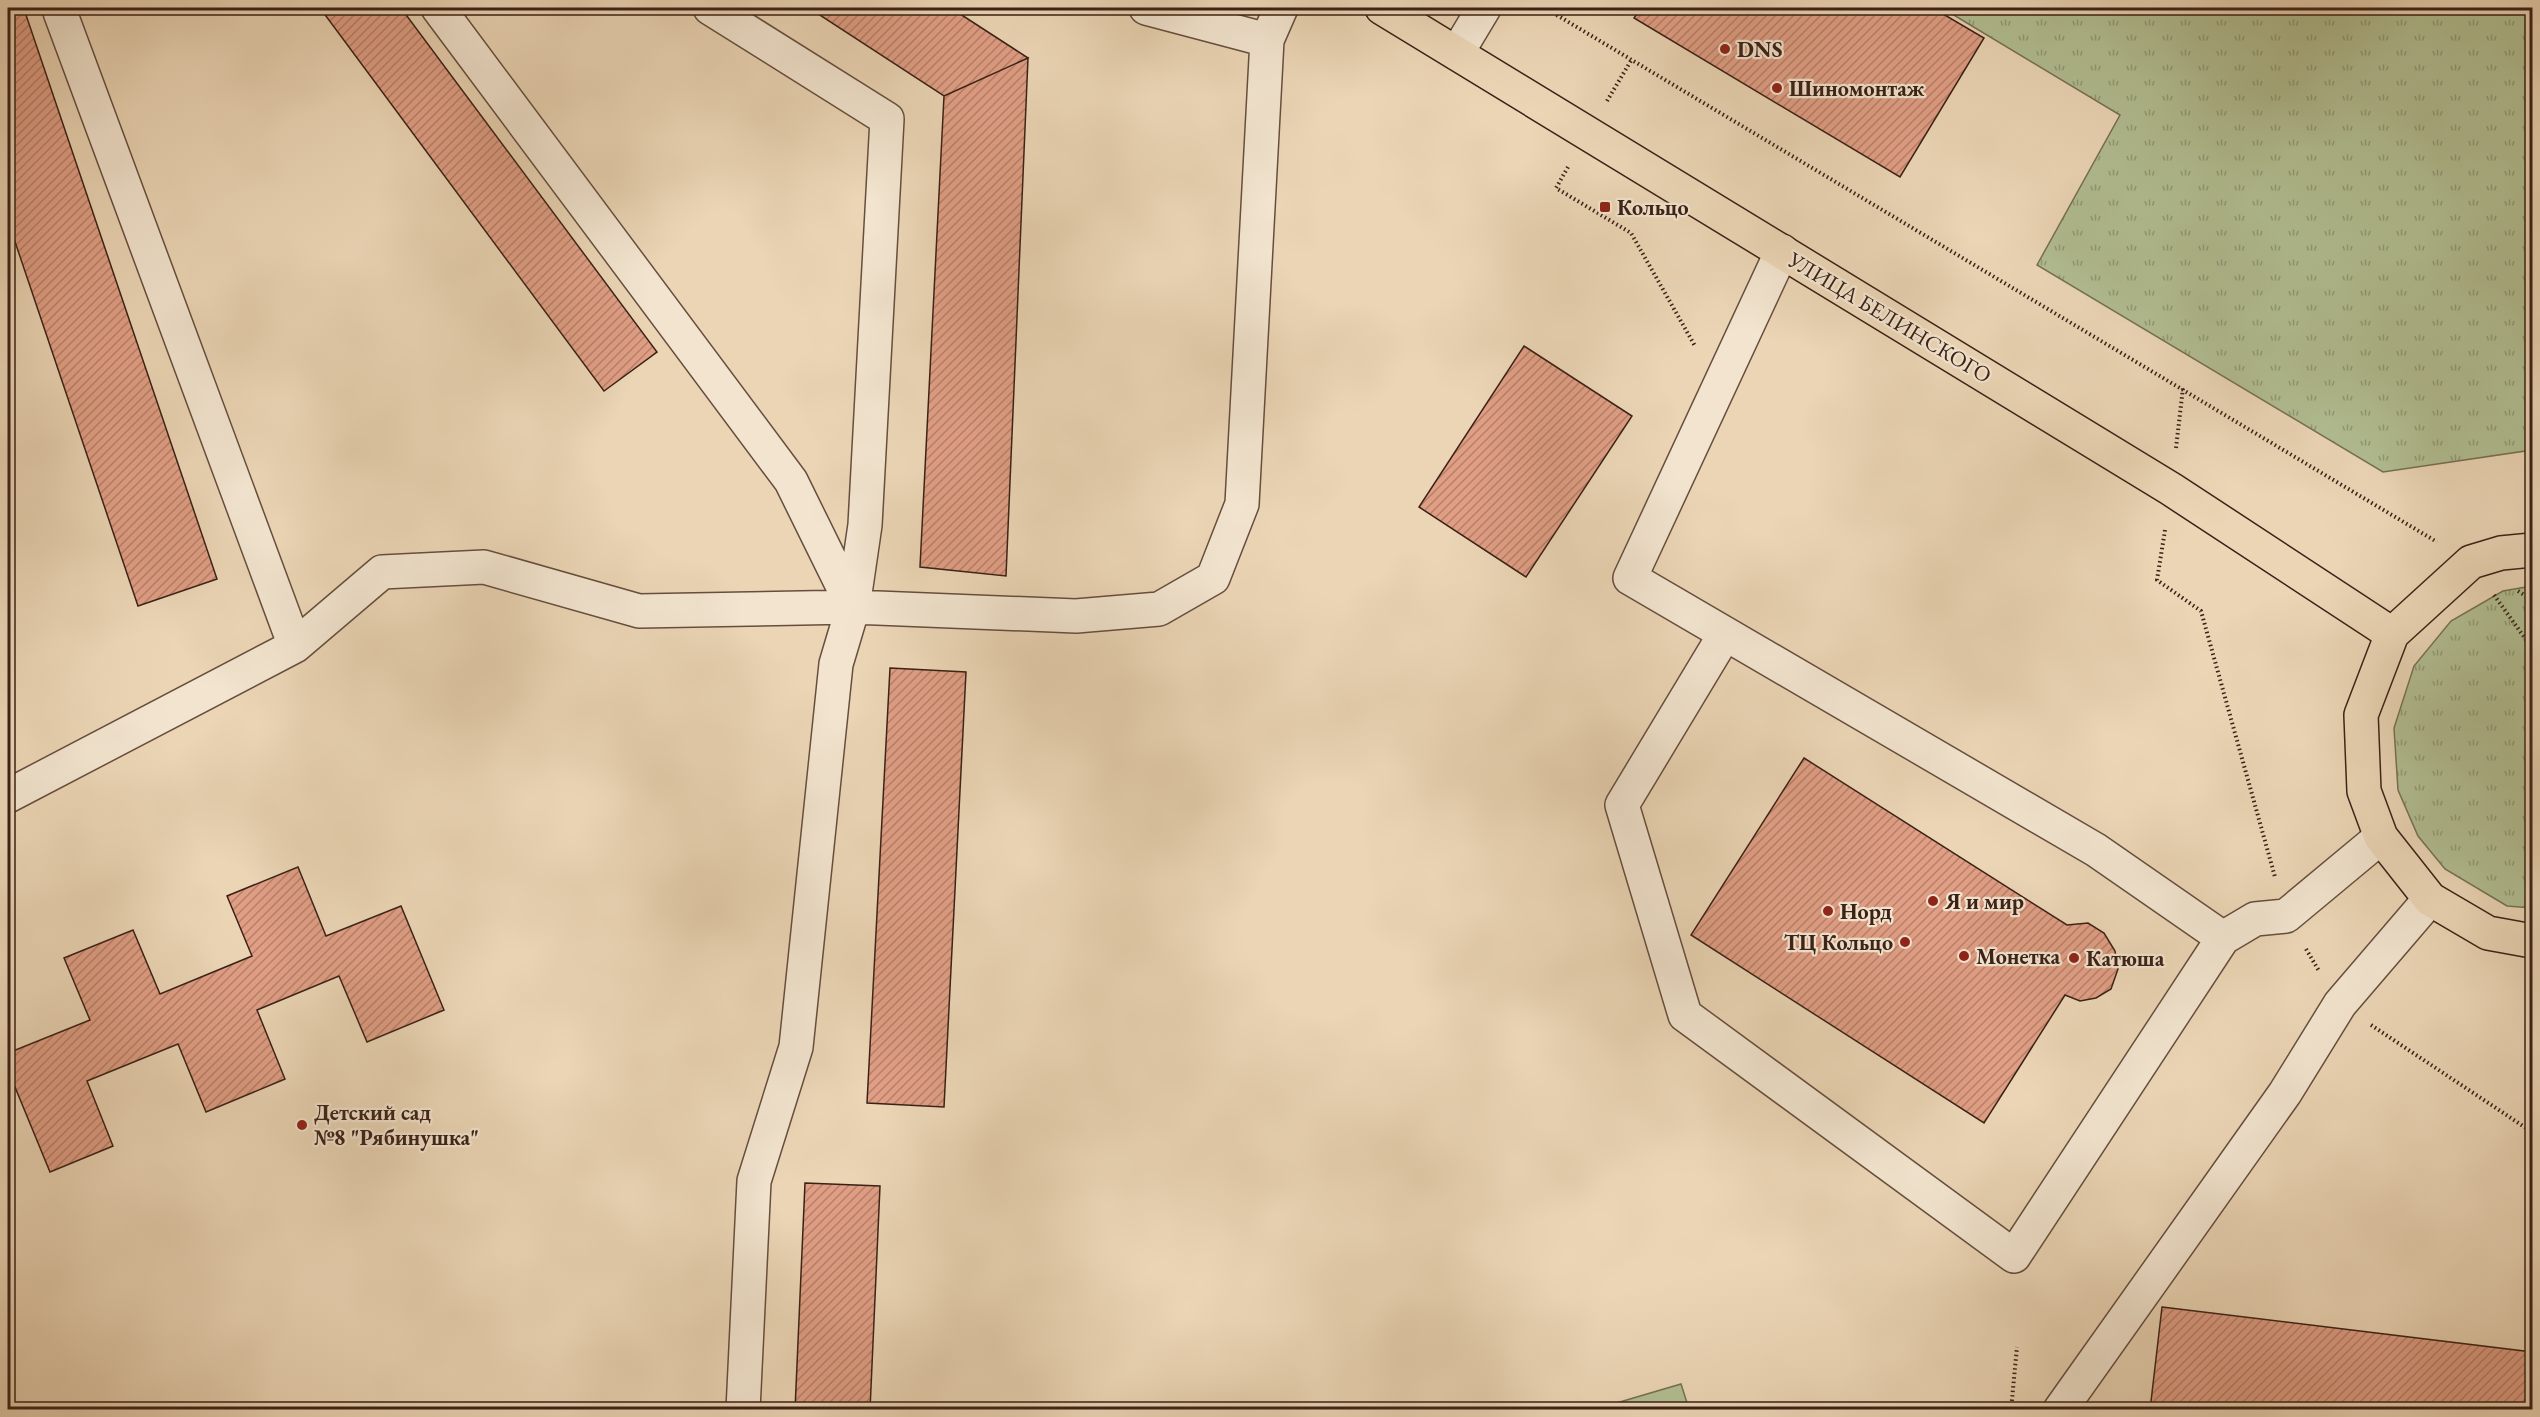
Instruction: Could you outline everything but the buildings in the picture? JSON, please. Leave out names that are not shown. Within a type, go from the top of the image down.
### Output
[{"type":"main road","name":"УЛИЦА БЕЛИНСКОГО","points":[[1382,8],[2171,489],[2392,634]]},
{"type":"main road","points":[[2532,550],[2501,553],[2471,562],[2392,634],[2361,715],[2364,791],[2381,837],[2430,899],[2488,933],[2532,941]]},
{"type":"lane","points":[[438,8],[791,481],[853,607]]},
{"type":"lane","points":[[710,8],[887,119],[865,525],[853,607],[836,664],[796,1047],[754,1181],[743,1410]]},
{"type":"lane","points":[[1146,8],[1267,40]]},
{"type":"lane","points":[[8,796],[295,646],[382,572],[484,567],[639,611],[853,607],[1076,616],[1160,609],[1213,578],[1242,504],[1267,40],[1281,8]]},
{"type":"lane","points":[[1457,53],[1484,8]]},
{"type":"lane","points":[[60,12],[295,646]]},
{"type":"lane","points":[[1782,251],[1630,578],[2096,850],[2223,938]]},
{"type":"lane","points":[[1725,634],[1622,805],[1684,1015],[2014,1256],[2223,938],[2254,919],[2286,916],[2381,837]]},
{"type":"lane","points":[[2060,1410],[2285,1093],[2340,1004],[2430,899]]},
{"type":"path","points":[[1545,8],[2471,562],[2532,648]]},
{"type":"path","points":[[1632,58],[1556,188],[1631,233],[1718,389]]},
{"type":"path","points":[[2183,388],[2157,580],[2201,611],[2286,916],[2340,1004],[2532,1132]]},
{"type":"path","points":[[2011,1410],[2018,1347]]},
{"type":"green space","points":[[1942,8],[2532,8],[2532,450],[2383,472],[2037,265],[2120,115]]},
{"type":"green space","points":[[2532,586],[2532,908],[2507,906],[2445,869],[2418,836],[2398,790],[2394,728],[2414,666],[2451,621],[2503,591]]},
{"type":"green space","points":[[1681,1384],[1689,1409],[1596,1409]]},
{"type":"place","name":"DNS","points":[[1725,49]]},
{"type":"place","name":"Шиномонтаж","points":[[1777,88]]},
{"type":"place","name":"Кольцо","points":[[1605,207]]},
{"type":"place","name":"Я и мир","points":[[1933,901]]},
{"type":"place","name":"Норд","points":[[1828,911]]},
{"type":"place","name":"ТЦ Кольцо","points":[[1905,942]]},
{"type":"place","name":"Монетка","points":[[1964,956]]},
{"type":"place","name":"Катюша","points":[[2074,958]]},
{"type":"place","name":"Детский сад №8 \"Рябинушка\"","points":[[302,1125]]}]
